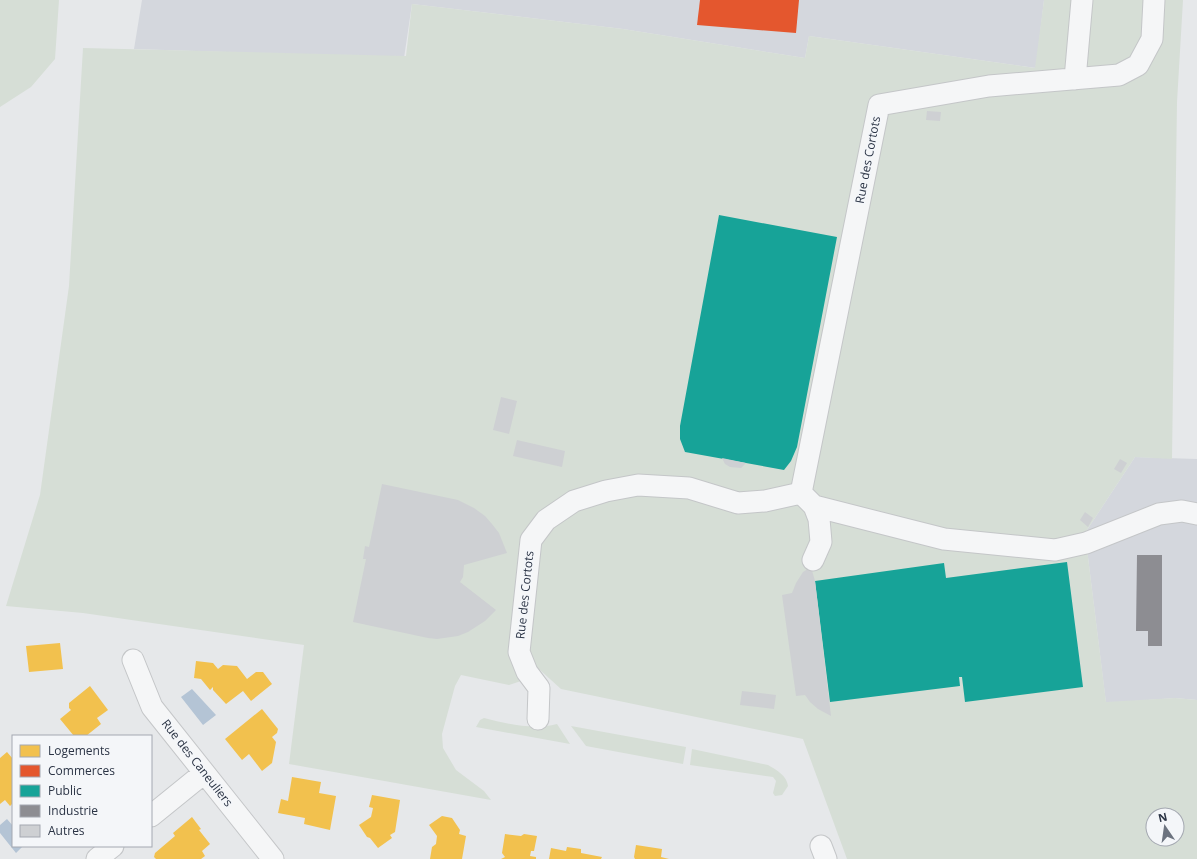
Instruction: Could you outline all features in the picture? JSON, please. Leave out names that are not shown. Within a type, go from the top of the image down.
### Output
[{"type":"street","points":[[1075,79],[1082,0]]},
{"type":"street","name":"Rue des Cortots","points":[[813,560],[821,542],[819,519],[808,499],[879,105],[989,86],[1119,75],[1138,64],[1152,39],[1154,0]]},
{"type":"street","name":"Rue des Cortots","points":[[538,719],[539,688],[527,672],[519,652],[531,540],[546,520],[574,501],[606,491],[638,485],[689,488],[738,503],[808,499]]},
{"type":"street","points":[[808,499],[944,540],[1055,550],[1086,543],[1159,514],[1182,511],[1197,514]]},
{"type":"street","name":"Rue des Caneuliers","points":[[133,660],[152,707],[273,859]]},
{"type":"street","points":[[152,815],[204,773]]},
{"type":"street","points":[[97,859],[112,847]]},
{"type":"shaded area","points":[[0,0],[59,0],[55,59],[31,87],[0,107]]},
{"type":"shaded area","points":[[142,0],[1044,0],[1036,68],[809,36],[805,58],[623,29],[412,4],[404,58],[134,49]]},
{"type":"shaded area","points":[[1044,0],[1183,0],[1177,102],[1172,459],[1135,457],[1085,533],[1106,702],[1175,698],[1197,700],[1197,859],[847,859],[803,739],[561,689],[540,670],[524,680],[509,685],[461,675],[455,686],[442,734],[443,748],[456,770],[484,791],[491,800],[289,764],[304,645],[83,613],[6,606],[40,495],[69,286],[83,48],[406,56],[412,4],[623,29],[805,58],[809,36],[1035,68]]},
{"type":"shaded area","points":[[1135,457],[1197,459],[1197,700],[1175,698],[1106,703],[1085,533]]},
{"type":"shaded area","points":[[484,718],[511,724],[530,726],[548,726],[557,724],[570,744],[476,727],[480,720]]},
{"type":"shaded area","points":[[571,726],[686,747],[683,764],[586,746]]},
{"type":"shaded area","points":[[692,749],[768,765],[784,776],[788,786],[782,795],[775,796],[773,793],[776,781],[773,777],[690,765]]},
{"type":"water","points":[[192,689],[216,715],[203,725],[181,697]]},
{"type":"water","points":[[7,819],[12,825],[12,847],[22,847],[16,853],[0,833],[0,825]]},
{"type":"building: Logements","points":[[60,643],[63,669],[29,672],[26,646]]},
{"type":"building: Logements","points":[[196,661],[213,663],[218,669],[223,665],[237,666],[247,679],[256,672],[263,672],[272,684],[251,701],[243,691],[226,704],[213,690],[213,687],[210,690],[201,679],[194,678]]},
{"type":"building: Logements","points":[[90,686],[108,710],[97,718],[101,724],[87,735],[73,735],[60,719],[71,710],[69,708],[69,703]]},
{"type":"building: Logements","points":[[262,709],[278,729],[277,733],[272,737],[276,742],[272,763],[262,771],[249,754],[242,760],[225,739]]},
{"type":"building: Logements","points":[[7,752],[12,758],[12,804],[10,806],[5,800],[0,804],[0,758]]},
{"type":"building: Logements","points":[[292,777],[321,782],[319,793],[336,796],[330,830],[304,824],[305,818],[278,813],[281,799],[288,801]]},
{"type":"building: Logements","points":[[372,795],[400,800],[395,832],[390,835],[392,838],[378,848],[370,838],[367,837],[359,825],[371,817],[373,808],[369,807]]},
{"type":"building: Logements","points":[[442,816],[452,818],[460,830],[459,834],[466,836],[462,859],[430,859],[432,847],[436,844],[437,836],[429,825]]},
{"type":"building: Logements","points":[[192,817],[201,829],[199,830],[210,844],[202,851],[205,856],[201,859],[156,859],[154,857],[155,853],[175,836],[173,833]]},
{"type":"building: Logements","points":[[505,834],[537,836],[534,851],[531,851],[530,856],[536,857],[536,859],[501,859],[505,857],[502,853]]},
{"type":"building: Logements","points":[[636,845],[662,849],[661,857],[669,859],[635,859]]},
{"type":"building: Logements","points":[[567,847],[581,849],[581,853],[602,857],[601,859],[549,859],[551,848],[566,851]]},
{"type":"building: Commerces","points":[[700,0],[799,0],[796,33],[697,25]]},
{"type":"building: Public","points":[[719,215],[837,237],[797,447],[791,461],[784,470],[685,452],[680,439],[680,426]]},
{"type":"building: Public","points":[[1067,562],[1083,687],[965,702],[962,677],[959,677],[960,686],[830,702],[815,581],[944,563],[946,578]]},
{"type":"building: Industrie","points":[[1137,555],[1162,555],[1162,646],[1148,646],[1148,631],[1136,631]]},
{"type":"building: Autres","points":[[927,111],[941,112],[940,121],[926,120]]},
{"type":"building: Autres","points":[[501,397],[517,401],[509,434],[493,430]]},
{"type":"building: Autres","points":[[517,440],[565,451],[562,467],[513,456]]},
{"type":"building: Autres","points":[[722,458],[746,463],[741,468],[730,467],[725,464]]},
{"type":"building: Autres","points":[[1120,459],[1127,463],[1121,473],[1114,469]]},
{"type":"building: Autres","points":[[382,484],[458,500],[474,508],[485,516],[499,533],[507,553],[464,565],[463,577],[460,582],[496,610],[485,621],[468,632],[458,636],[437,639],[353,622],[366,559],[363,559],[365,546],[369,547]]},
{"type":"building: Autres","points":[[1085,512],[1093,518],[1088,527],[1080,520]]},
{"type":"building: Autres","points":[[811,567],[815,581],[831,716],[818,709],[805,695],[796,696],[782,595],[792,593],[803,572]]},
{"type":"building: Autres","points":[[742,691],[776,695],[774,709],[740,705]]}]
